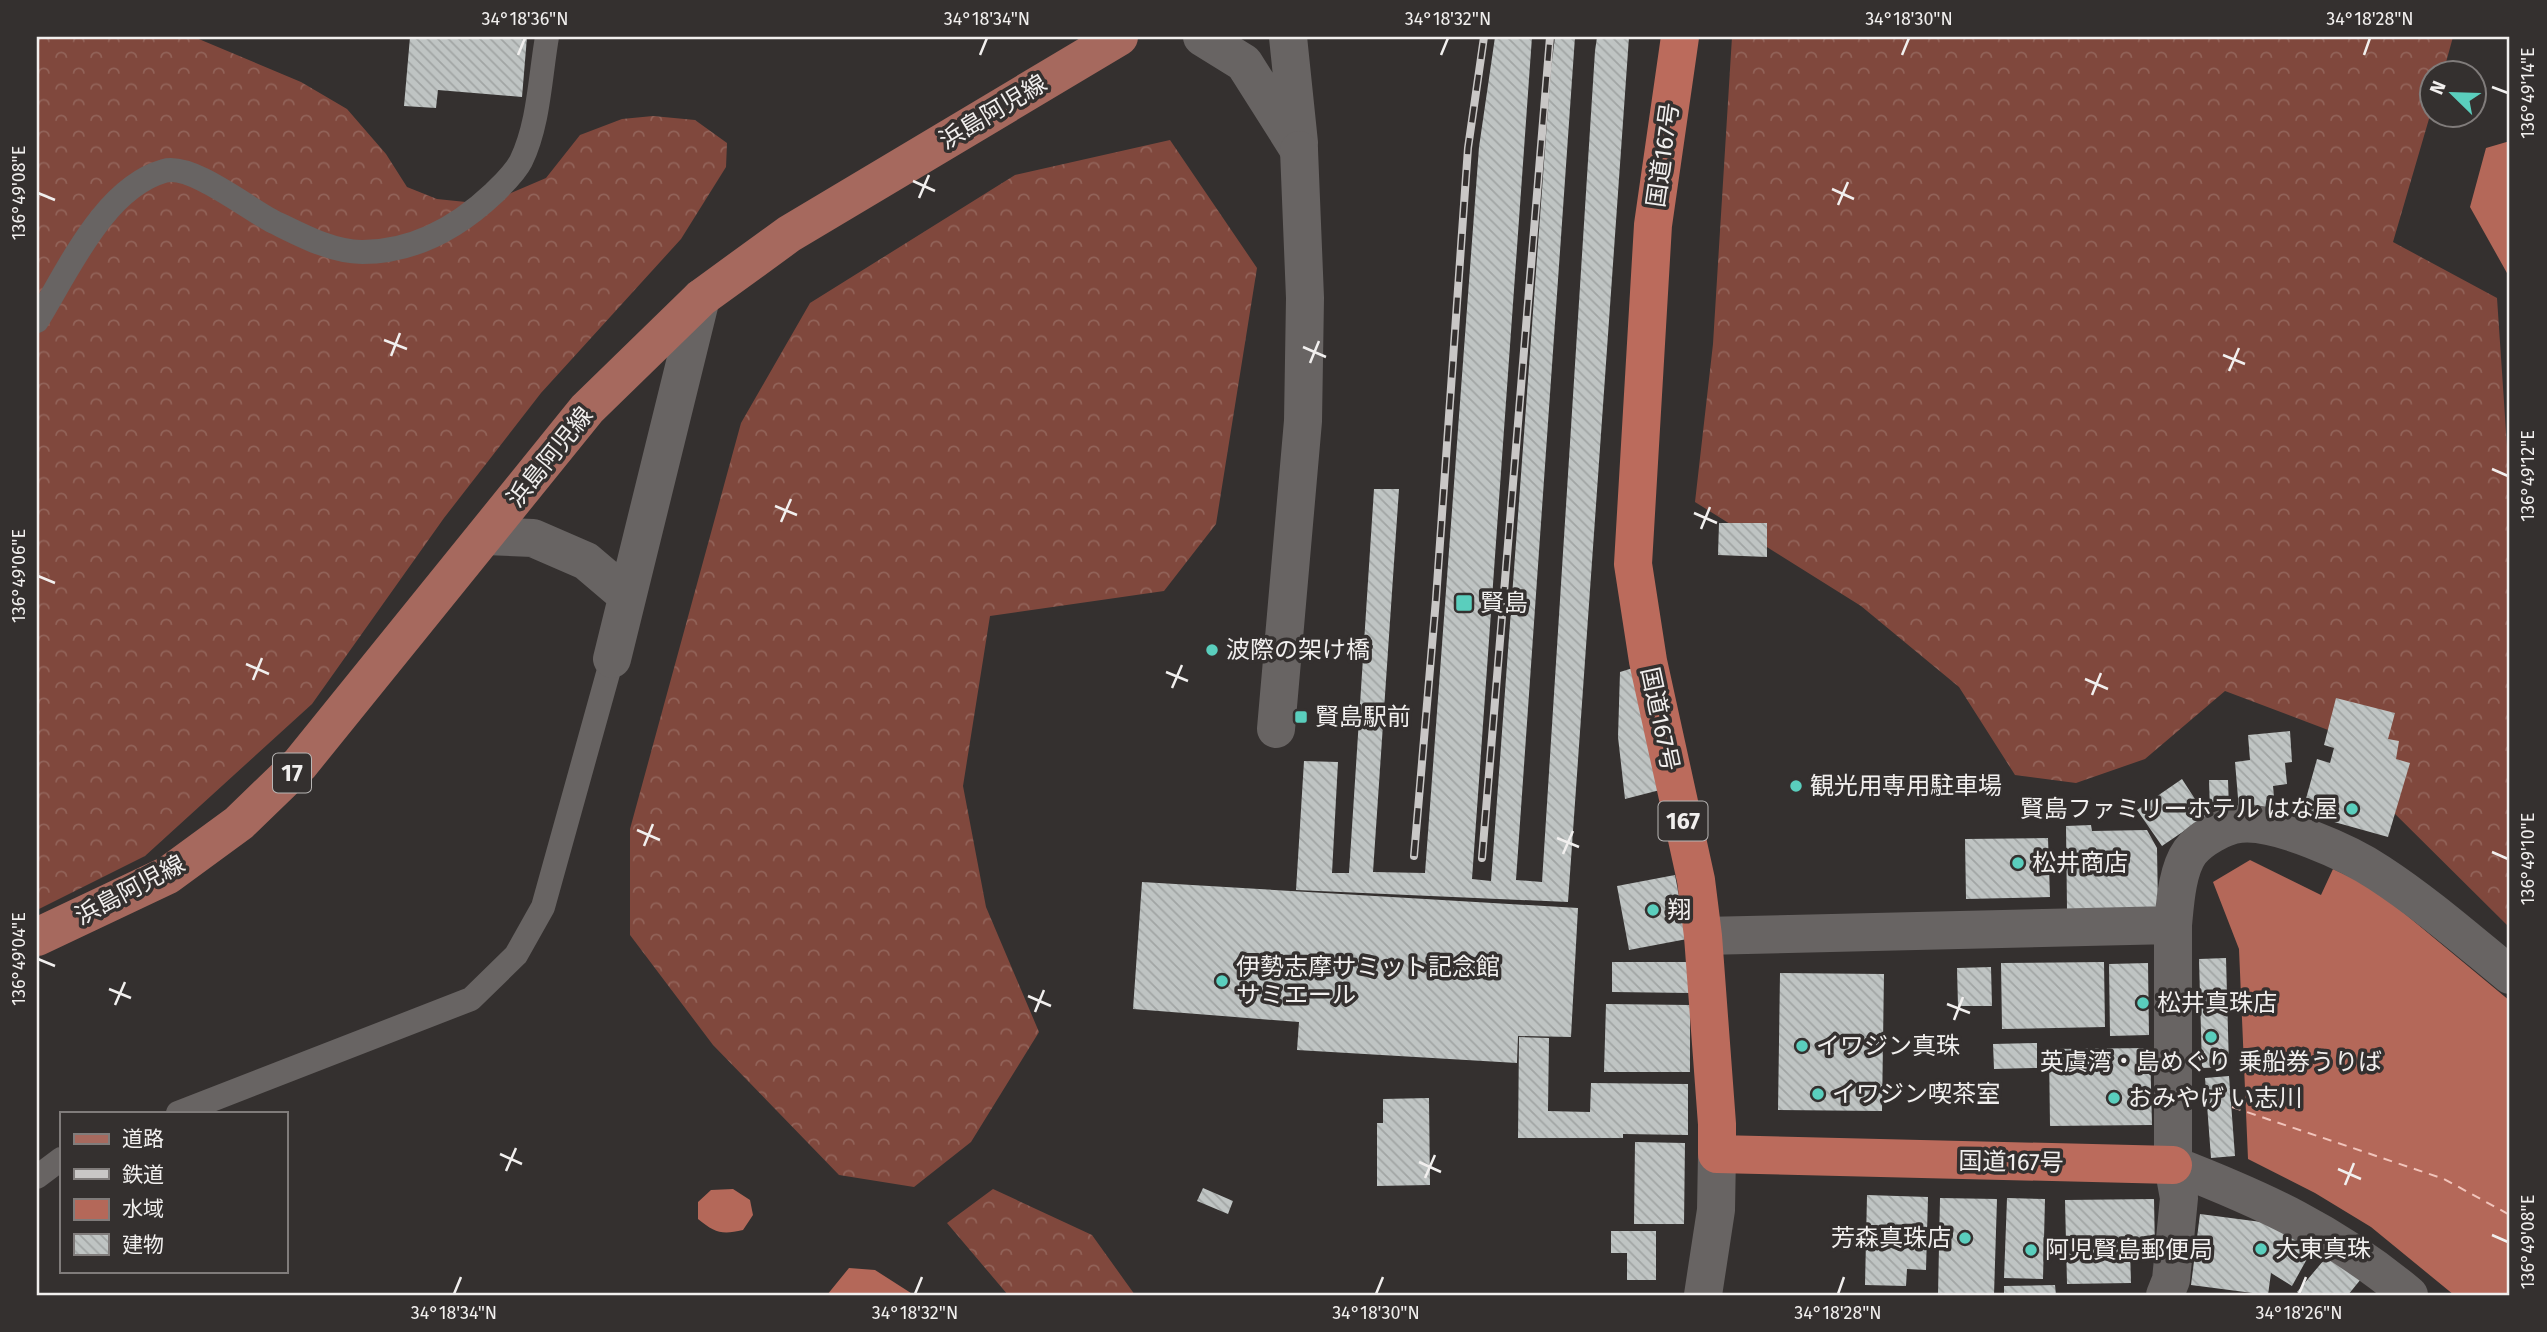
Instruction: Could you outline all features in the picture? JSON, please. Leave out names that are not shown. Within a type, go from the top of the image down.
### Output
[{"type":"highway","name":"国道167号","points":[[1680,37],[1653,225],[1633,564],[1647,661],[1696,880],[1703,936],[1717,1154],[2173,1166]]},
{"type":"main road","name":"浜島阿児線","points":[[37,937],[168,875],[239,823],[300,764],[587,409],[701,299],[789,234],[1119,37]]},
{"type":"street","points":[[1202,37],[1244,63],[1299,150]]},
{"type":"street","points":[[1276,729],[1303,421],[1305,298],[1299,150],[1288,37]]},
{"type":"street","points":[[612,659],[701,299]]},
{"type":"street","points":[[486,536],[533,538],[586,561],[626,595]]},
{"type":"street","points":[[2165,1295],[2171,1280],[2179,1198],[2173,1166],[2172,925],[2177,886],[2189,853],[2209,835],[2239,824],[2265,826],[2322,844],[2379,873],[2510,975]]},
{"type":"street","points":[[1703,936],[2172,925]]},
{"type":"street","points":[[1703,1295],[1716,1210],[1717,1154]]},
{"type":"street","points":[[2173,1166],[2244,1193],[2318,1230],[2356,1253],[2409,1295]]},
{"type":"lane","points":[[37,321],[88,237],[127,189],[167,169],[195,176],[272,221],[331,247],[360,252],[385,250],[441,233],[474,212],[500,187],[520,162],[533,125],[547,37]]},
{"type":"lane","points":[[181,1112],[471,999],[516,956],[543,907],[612,659]]},
{"type":"lane","points":[[37,1177],[60,1160]]},
{"type":"green space","points":[[37,37],[194,37],[301,82],[347,109],[386,154],[407,187],[437,199],[485,204],[546,178],[580,135],[622,119],[653,116],[695,120],[727,143],[726,167],[681,239],[541,393],[444,518],[312,704],[145,856],[37,910]]},
{"type":"green space","points":[[1732,37],[2453,37],[2447,60],[2418,60],[2418,130],[2426,130],[2393,242],[2497,298],[2510,491],[2510,928],[2381,800],[2344,736],[2225,691],[2145,759],[2076,783],[2015,775],[1959,687],[1861,606],[1695,502],[1713,344]]},
{"type":"green space","points":[[1170,140],[1257,268],[1216,524],[1164,591],[990,616],[963,786],[986,907],[1039,1032],[971,1142],[914,1187],[839,1175],[713,1045],[630,935],[630,829],[741,423],[810,303],[1015,175]]},
{"type":"green space","points":[[993,1189],[1092,1235],[1135,1295],[1008,1295],[947,1223]]},
{"type":"water","points":[[2510,141],[2510,318],[2507,273],[2470,207],[2486,148]]},
{"type":"water","points":[[2250,860],[2321,895],[2333,869],[2375,889],[2510,1001],[2510,1295],[2454,1295],[2371,1227],[2315,1193],[2248,1159],[2239,949],[2213,882]]},
{"type":"water","points":[[733,1189],[750,1200],[753,1215],[743,1230],[719,1232],[698,1219],[698,1202],[711,1190]]},
{"type":"water","points":[[849,1268],[875,1270],[914,1295],[827,1295]]},
{"type":"building","points":[[410,37],[527,37],[522,97],[438,90],[436,108],[404,106]]},
{"type":"building","points":[[1495,37],[1532,37],[1472,879],[1491,881],[1551,68],[1555,37],[1575,37],[1516,880],[1542,882],[1595,51],[1597,37],[1629,37],[1568,902],[1296,890],[1304,761],[1338,762],[1332,873],[1349,873],[1374,489],[1399,489],[1373,872],[1425,873],[1479,147]]},
{"type":"building","points":[[1719,523],[1767,523],[1767,557],[1718,555]]},
{"type":"building","points":[[1633,668],[1660,790],[1625,799],[1618,737],[1620,672]]},
{"type":"building","points":[[2336,698],[2395,713],[2388,739],[2399,741],[2396,759],[2410,763],[2388,837],[2302,813],[2317,759],[2330,763],[2334,748],[2324,745]]},
{"type":"building","points":[[2290,731],[2292,762],[2285,763],[2287,784],[2273,786],[2275,807],[2239,810],[2235,762],[2250,760],[2248,735]]},
{"type":"building","points":[[2182,779],[2206,816],[2162,846],[2137,810]]},
{"type":"building","points":[[2209,780],[2228,780],[2229,809],[2210,810]]},
{"type":"building","points":[[2091,825],[2092,831],[2147,830],[2157,848],[2158,909],[2067,910],[2066,826]]},
{"type":"building","points":[[2048,838],[2050,897],[1966,899],[1965,839]]},
{"type":"building","points":[[1675,875],[1687,939],[1629,950],[1617,886]]},
{"type":"building","points":[[1142,882],[1578,908],[1571,1037],[1518,1036],[1517,1063],[1297,1050],[1299,1022],[1133,1009]]},
{"type":"building","points":[[2226,958],[2229,1067],[2202,1068],[2199,959]]},
{"type":"building","points":[[1612,962],[1691,962],[1690,993],[1612,992]]},
{"type":"building","points":[[2104,962],[2105,1027],[2002,1029],[2001,963]]},
{"type":"building","points":[[2148,963],[2149,1035],[2110,1036],[2109,964]]},
{"type":"building","points":[[1991,967],[1992,1006],[1958,1006],[1957,968]]},
{"type":"building","points":[[1780,973],[1884,974],[1882,1111],[1778,1110]]},
{"type":"building","points":[[1606,1004],[1690,1005],[1690,1072],[1604,1072]]},
{"type":"building","points":[[1519,1037],[1549,1038],[1548,1111],[1590,1112],[1591,1083],[1688,1084],[1688,1135],[1623,1134],[1623,1138],[1518,1138]]},
{"type":"building","points":[[2037,1043],[2037,1068],[1994,1069],[1993,1044]]},
{"type":"building","points":[[2150,1048],[2152,1125],[2050,1126],[2049,1049]]},
{"type":"building","points":[[2229,1076],[2235,1156],[2211,1158],[2205,1078]]},
{"type":"building","points":[[1429,1098],[1430,1185],[1377,1186],[1377,1123],[1383,1123],[1383,1099]]},
{"type":"building","points":[[1635,1142],[1685,1143],[1684,1224],[1634,1224]]},
{"type":"building","points":[[1203,1188],[1233,1201],[1228,1214],[1197,1201]]},
{"type":"building","points":[[1867,1195],[1928,1197],[1926,1270],[1907,1269],[1906,1286],[1865,1285]]},
{"type":"building","points":[[1940,1198],[1997,1199],[1994,1295],[1938,1295]]},
{"type":"building","points":[[2007,1198],[2045,1199],[2043,1279],[2004,1278]]},
{"type":"building","points":[[2154,1199],[2155,1251],[2130,1251],[2131,1283],[2067,1284],[2065,1200]]},
{"type":"building","points":[[2200,1214],[2269,1223],[2313,1248],[2292,1286],[2271,1273],[2268,1295],[2191,1285]]},
{"type":"building","points":[[1611,1231],[1656,1231],[1656,1280],[1627,1280],[1627,1253],[1611,1253]]},
{"type":"building","points":[[2329,1254],[2361,1279],[2348,1295],[2301,1295],[2297,1292]]},
{"type":"building","points":[[2055,1285],[2056,1295],[2004,1295],[2004,1286]]},
{"type":"ferry route","points":[[2232,1107],[2444,1179],[2510,1215]]},
{"type":"railway","points":[[1414,856],[1436,599],[1468,148],[1484,37]]},
{"type":"railway","points":[[1482,858],[1550,37]]},
{"type":"place","name":"賢島","points":[[1464,603]]},
{"type":"place","name":"波際の架け橋","points":[[1212,650]]},
{"type":"place","name":"賢島駅前","points":[[1301,717]]},
{"type":"place","name":"観光用専用駐車場","points":[[1796,786]]},
{"type":"place","name":"賢島ファミリーホテル はな屋","points":[[2352,809]]},
{"type":"place","name":"松井商店","points":[[2018,863]]},
{"type":"place","name":"翔","points":[[1653,910]]},
{"type":"place","name":"伊勢志摩サミット記念館 サミエール","points":[[1222,981]]},
{"type":"place","name":"松井真珠店","points":[[2143,1003]]},
{"type":"place","name":"英虞湾・島めぐり 乗船券うりば","points":[[2211,1037]]},
{"type":"place","name":"イワジン真珠","points":[[1802,1046]]},
{"type":"place","name":"イワジン喫茶室","points":[[1818,1094]]},
{"type":"place","name":"おみやげ い志川","points":[[2114,1098]]},
{"type":"place","name":"芳森真珠店","points":[[1965,1238]]},
{"type":"place","name":"大東真珠","points":[[2261,1249]]},
{"type":"place","name":"阿児賢島郵便局","points":[[2031,1250]]}]
